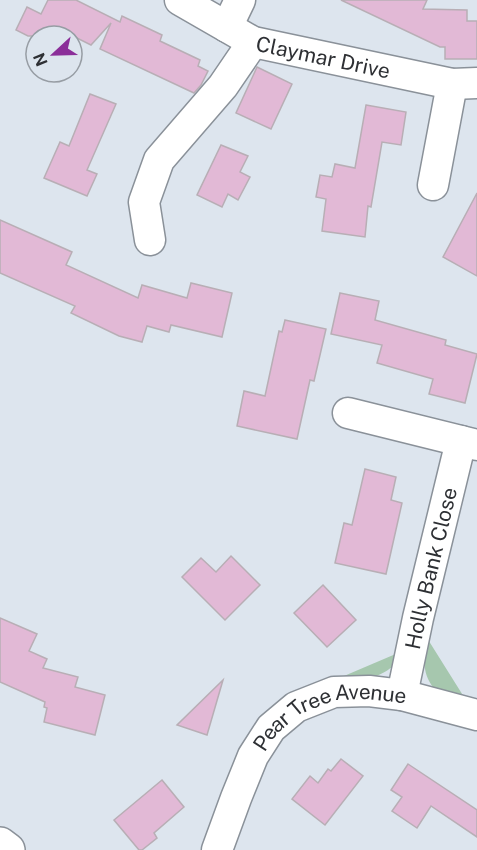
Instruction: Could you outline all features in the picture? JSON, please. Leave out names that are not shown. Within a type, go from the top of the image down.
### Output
[{"type":"street","name":"Claymar Drive","points":[[180,0],[253,42],[465,83]]},
{"type":"street","points":[[227,27],[240,0]]},
{"type":"street","points":[[150,240],[144,202],[159,160],[223,86],[253,42]]},
{"type":"street","points":[[433,185],[465,83]]},
{"type":"street","name":"Holly Bank Close","points":[[348,413],[469,443],[418,618],[402,695]]},
{"type":"street","name":"Pear Tree Avenue","points":[[218,850],[253,756],[271,728],[296,707],[334,692],[369,691],[402,695],[477,715]]},
{"type":"street","points":[[0,844],[8,850]]},
{"type":"green space","points":[[427,638],[469,705],[441,693],[430,682],[424,664]]},
{"type":"green space","points":[[398,653],[396,662],[390,669],[365,681],[293,700],[290,693],[326,679],[344,676]]},
{"type":"building","points":[[48,0],[76,0],[120,22],[122,16],[162,35],[160,41],[200,60],[198,66],[208,71],[194,93],[100,49],[111,23],[91,45],[84,42],[84,24],[24,24],[24,34],[16,30],[27,7],[41,14]]},
{"type":"building","points":[[341,0],[427,0],[423,9],[467,10],[467,21],[477,21],[477,59],[445,59],[445,47],[440,47]]},
{"type":"building","points":[[257,67],[292,84],[271,129],[236,113]]},
{"type":"building","points":[[90,94],[116,104],[87,170],[97,174],[87,196],[44,178],[60,142],[69,146]]},
{"type":"building","points":[[366,105],[406,112],[401,145],[382,142],[371,207],[368,206],[365,237],[322,231],[326,199],[316,197],[320,175],[332,177],[335,164],[355,168]]},
{"type":"building","points":[[221,145],[248,156],[240,172],[250,177],[238,200],[228,194],[222,207],[197,195]]},
{"type":"building","points":[[477,193],[477,276],[443,257]]},
{"type":"building","points":[[0,220],[72,252],[66,265],[138,298],[142,285],[187,298],[191,283],[232,293],[222,337],[171,325],[169,332],[147,326],[142,342],[119,336],[71,313],[75,306],[0,273]]},
{"type":"building","points":[[340,293],[379,301],[375,320],[446,340],[445,345],[477,354],[465,403],[429,394],[433,379],[377,363],[382,345],[331,334]]},
{"type":"building","points":[[285,320],[326,329],[314,381],[310,380],[297,439],[237,426],[244,391],[265,396],[279,331],[282,332]]},
{"type":"building","points":[[365,469],[396,477],[391,500],[402,503],[386,574],[335,563],[344,523],[352,525]]},
{"type":"building","points":[[231,556],[260,585],[225,620],[182,577],[201,558],[216,572]]},
{"type":"building","points":[[323,585],[356,620],[327,647],[294,613]]},
{"type":"building","points":[[0,618],[37,634],[29,651],[47,659],[43,668],[78,677],[75,687],[105,695],[95,735],[44,722],[47,708],[44,707],[45,702],[0,682]]},
{"type":"building","points":[[223,680],[207,735],[177,725]]},
{"type":"building","points":[[341,759],[363,776],[325,825],[292,799],[310,776],[318,783],[328,769],[331,771]]},
{"type":"building","points":[[408,764],[477,810],[477,837],[431,806],[417,828],[392,811],[402,797],[391,790]]},
{"type":"building","points":[[162,780],[184,807],[154,833],[157,838],[139,850],[114,820]]}]
